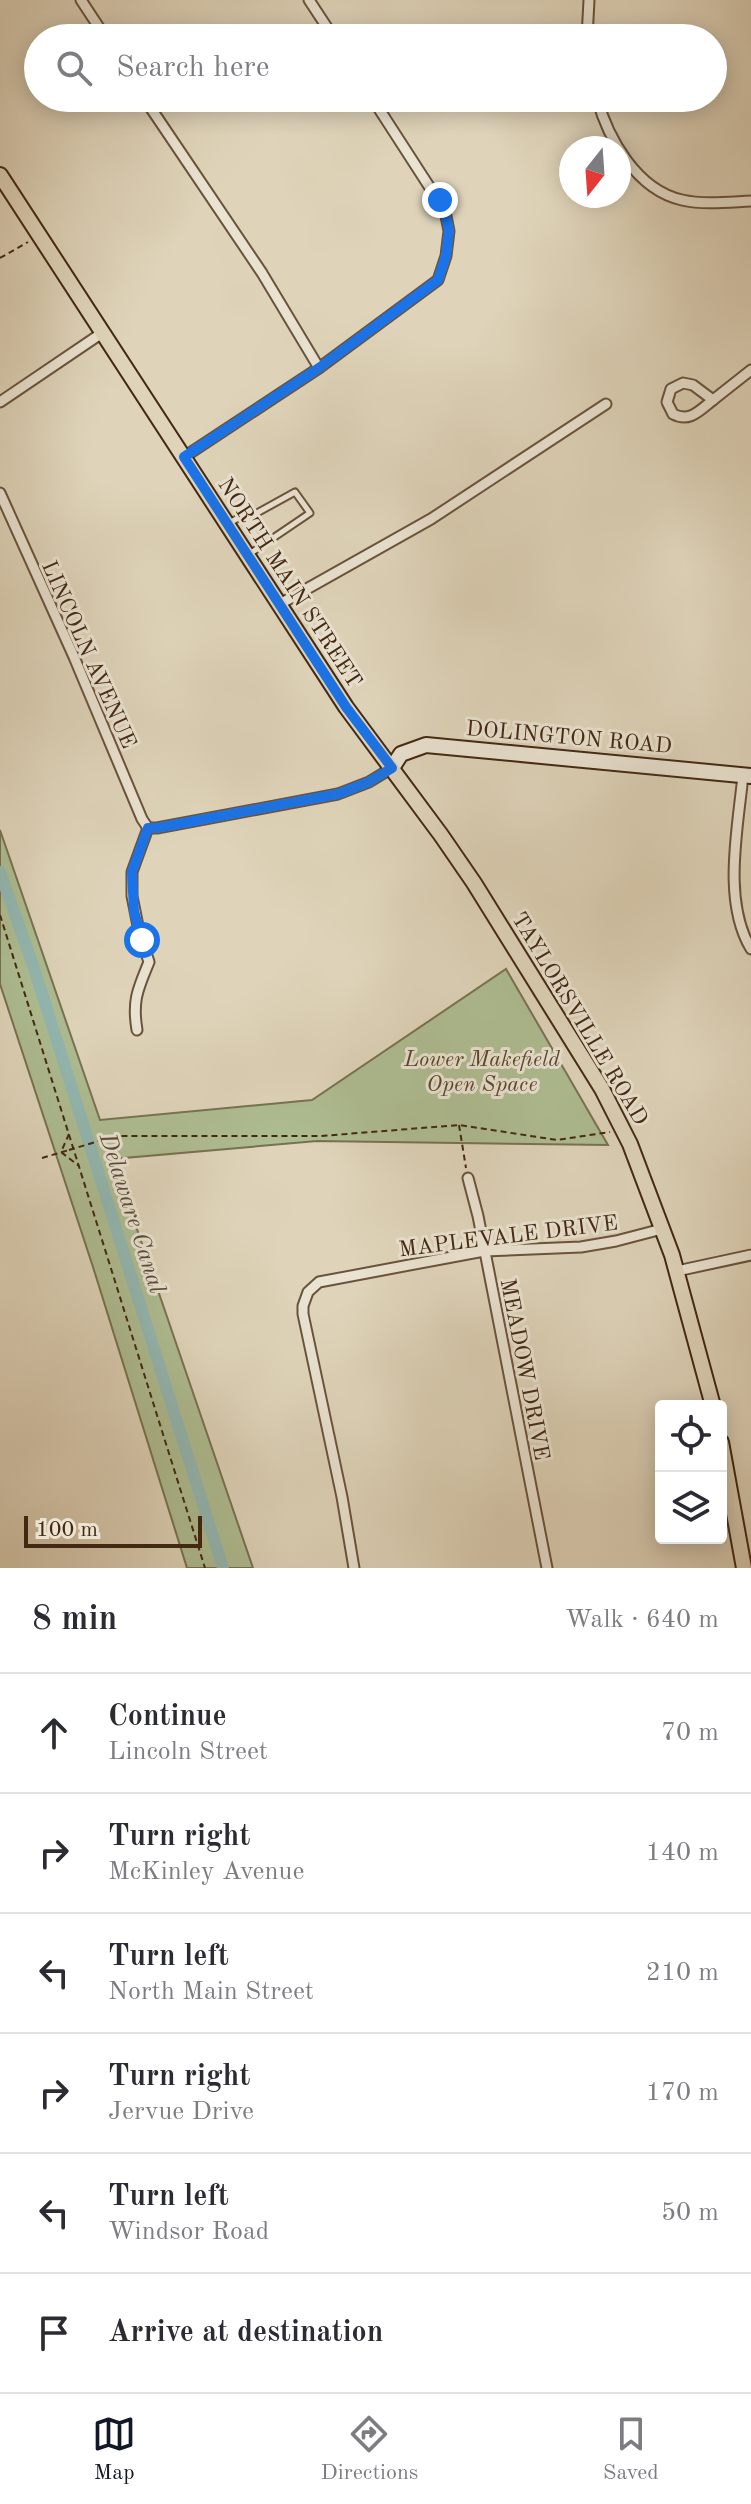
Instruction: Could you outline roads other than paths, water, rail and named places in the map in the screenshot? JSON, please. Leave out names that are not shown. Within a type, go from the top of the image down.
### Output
[{"type":"main road","name":"NORTH MAIN STREET","points":[[0,175],[346,707],[392,768]]},
{"type":"main road","name":"TAYLORSVILLE ROAD","points":[[392,768],[501,926],[602,1089],[623,1130],[639,1165],[677,1271],[711,1400]]},
{"type":"main road","points":[[726,1472],[744,1568]]},
{"type":"street","points":[[81,0],[97,24]]},
{"type":"street","points":[[309,0],[325,24]]},
{"type":"street","points":[[588,24],[589,0]]},
{"type":"street","points":[[153,112],[262,273],[319,368]]},
{"type":"street","points":[[184,457],[319,368],[438,280],[446,256],[449,231],[445,211],[381,112]]},
{"type":"street","points":[[601,112],[627,160],[646,183],[658,191],[684,201],[751,201]]},
{"type":"street","points":[[0,402],[102,333]]},
{"type":"street","points":[[713,400],[693,385],[683,383],[671,389],[667,402],[673,414],[686,418],[693,416],[751,370]]},
{"type":"street","points":[[280,604],[431,519],[606,404]]},
{"type":"street","name":"LINCOLN AVENUE","points":[[0,493],[74,657],[147,831]]},
{"type":"street","name":"DOLINGTON ROAD","points":[[392,768],[401,754],[426,745],[747,775]]},
{"type":"street","points":[[137,1030],[134,997],[149,962],[134,911],[132,872],[147,831],[338,794],[369,782],[392,768]]},
{"type":"street","points":[[747,775],[735,849],[735,906],[751,949]]},
{"type":"street","name":"MEADOW DRIVE","points":[[468,1178],[547,1568]]},
{"type":"street","name":"MAPLEVALE DRIVE","points":[[354,1568],[303,1314],[308,1292],[319,1282],[484,1251],[581,1247],[662,1229]]},
{"type":"street","points":[[677,1271],[751,1255]]},
{"type":"lane","points":[[228,524],[238,518],[246,519],[295,492],[310,513],[248,555]]},
{"type":"lane","points":[[246,519],[262,545]]},
{"type":"waterway","name":"Delaware Canal","points":[[0,872],[34,968],[223,1568]]},
{"type":"park label","name":"Lower Makefield Open Space","points":[[482,1070]]}]
